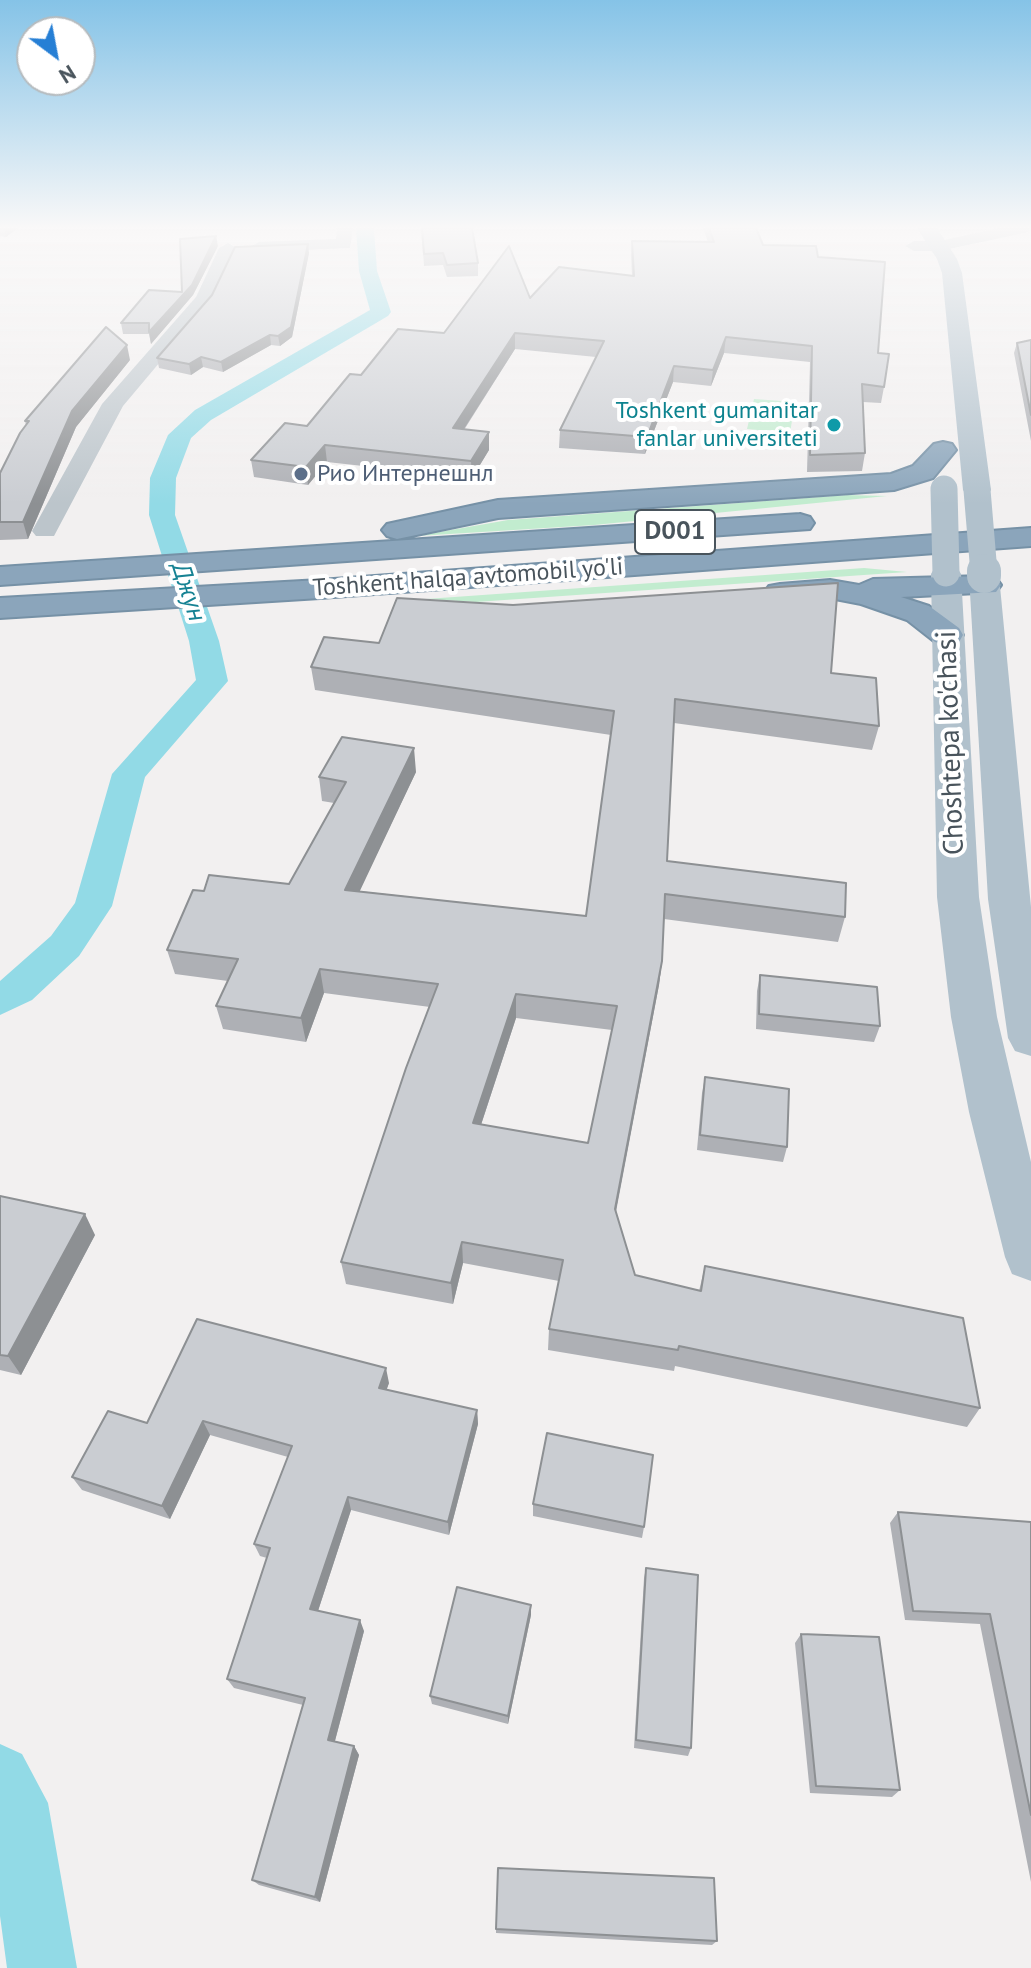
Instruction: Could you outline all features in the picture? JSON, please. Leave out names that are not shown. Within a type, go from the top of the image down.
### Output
[{"type":"highway","points":[[320,556],[405,528],[498,509],[894,482],[923,472],[942,440]]},
{"type":"highway","points":[[920,515],[999,509]]},
{"type":"highway","name":"Toshkent halqa avtomobil yo'li","points":[[0,576],[826,521]]},
{"type":"highway","name":"Toshkent halqa avtomobil yo'li","points":[[0,608],[320,589],[1031,537]]},
{"type":"highway","points":[[753,594],[965,580]]},
{"type":"highway","points":[[320,589],[449,610]]},
{"type":"highway","points":[[830,589],[905,607],[929,619],[947,635]]},
{"type":"main road","name":"Choshtepa ko'chasi","points":[[957,320],[977,490],[965,580],[947,635],[952,797],[960,912],[974,1017],[1031,1257]]},
{"type":"main road","name":"Choshtepa ko'chasi","points":[[942,440],[944,489],[965,580],[1029,1023]]},
{"type":"street","points":[[45,531],[113,404],[186,320]]},
{"type":"green space","points":[[754,399],[795,402],[790,433],[747,429]]},
{"type":"green space","points":[[847,495],[887,496],[594,525],[417,536],[508,520]]},
{"type":"green space","points":[[864,568],[907,572],[476,602],[426,599]]},
{"type":"building","points":[[124,320],[160,320],[149,332],[149,323],[121,323]]},
{"type":"building","points":[[190,320],[292,320],[291,327],[278,336],[270,335],[221,362],[201,357],[189,364],[157,358]]},
{"type":"building","points":[[454,320],[881,320],[878,353],[889,354],[884,387],[862,384],[865,453],[810,455],[812,346],[726,337],[713,370],[674,366],[647,437],[560,430],[604,341],[515,333],[453,428],[489,432],[471,461],[325,445],[306,467],[251,460],[285,423],[307,426],[350,374],[361,375],[398,329],[444,333]]},
{"type":"building","points":[[106,327],[127,345],[72,411],[23,522],[0,522],[0,473],[29,421],[25,421]]},
{"type":"building","points":[[1031,340],[1031,415],[1017,343]]},
{"type":"building","points":[[838,583],[831,673],[876,678],[879,726],[675,699],[667,861],[846,883],[845,917],[665,894],[662,961],[615,1209],[635,1275],[701,1291],[705,1266],[963,1318],[980,1408],[679,1346],[678,1350],[549,1329],[563,1260],[462,1242],[451,1283],[341,1262],[406,1068],[438,984],[320,969],[301,1018],[216,1006],[238,959],[167,950],[193,890],[204,891],[209,875],[289,884],[346,782],[319,777],[342,737],[414,748],[345,890],[586,916],[614,711],[311,667],[324,637],[379,643],[397,598],[513,605]],"holes":[[[516,994],[617,1006],[588,1143],[473,1123]]]},
{"type":"building","points":[[760,975],[877,987],[880,1026],[759,1014]]},
{"type":"building","points":[[705,1077],[789,1089],[787,1147],[700,1135]]},
{"type":"building","points":[[0,1196],[85,1214],[8,1356],[0,1355]]},
{"type":"building","points":[[197,1319],[386,1368],[379,1388],[477,1410],[448,1522],[348,1497],[310,1609],[360,1620],[328,1740],[354,1746],[315,1897],[252,1880],[305,1698],[227,1679],[270,1548],[254,1544],[292,1446],[203,1421],[162,1506],[72,1477],[108,1411],[147,1423]]},
{"type":"building","points":[[547,1433],[653,1455],[644,1527],[533,1504]]},
{"type":"building","points":[[898,1512],[1031,1522],[1031,1815],[990,1614],[913,1611]]},
{"type":"building","points":[[646,1568],[698,1575],[691,1748],[636,1740]]},
{"type":"building","points":[[457,1587],[531,1605],[508,1716],[430,1696]]},
{"type":"building","points":[[801,1634],[879,1637],[900,1790],[816,1786]]},
{"type":"building","points":[[498,1868],[714,1878],[717,1941],[496,1929]]},
{"type":"waterway","name":"Джун","points":[[0,1000],[18,989],[65,946],[93,906],[129,774],[212,681],[204,641],[162,515],[163,478],[180,435],[203,415],[367,320]]},
{"type":"waterway","name":"Джун","points":[[0,1776],[16,1803],[42,1968]]},
{"type":"place","name":"Toshkent gumanitar fanlar universiteti","points":[[834,425]]},
{"type":"place","name":"Рио Интернешнл","points":[[301,474]]}]
